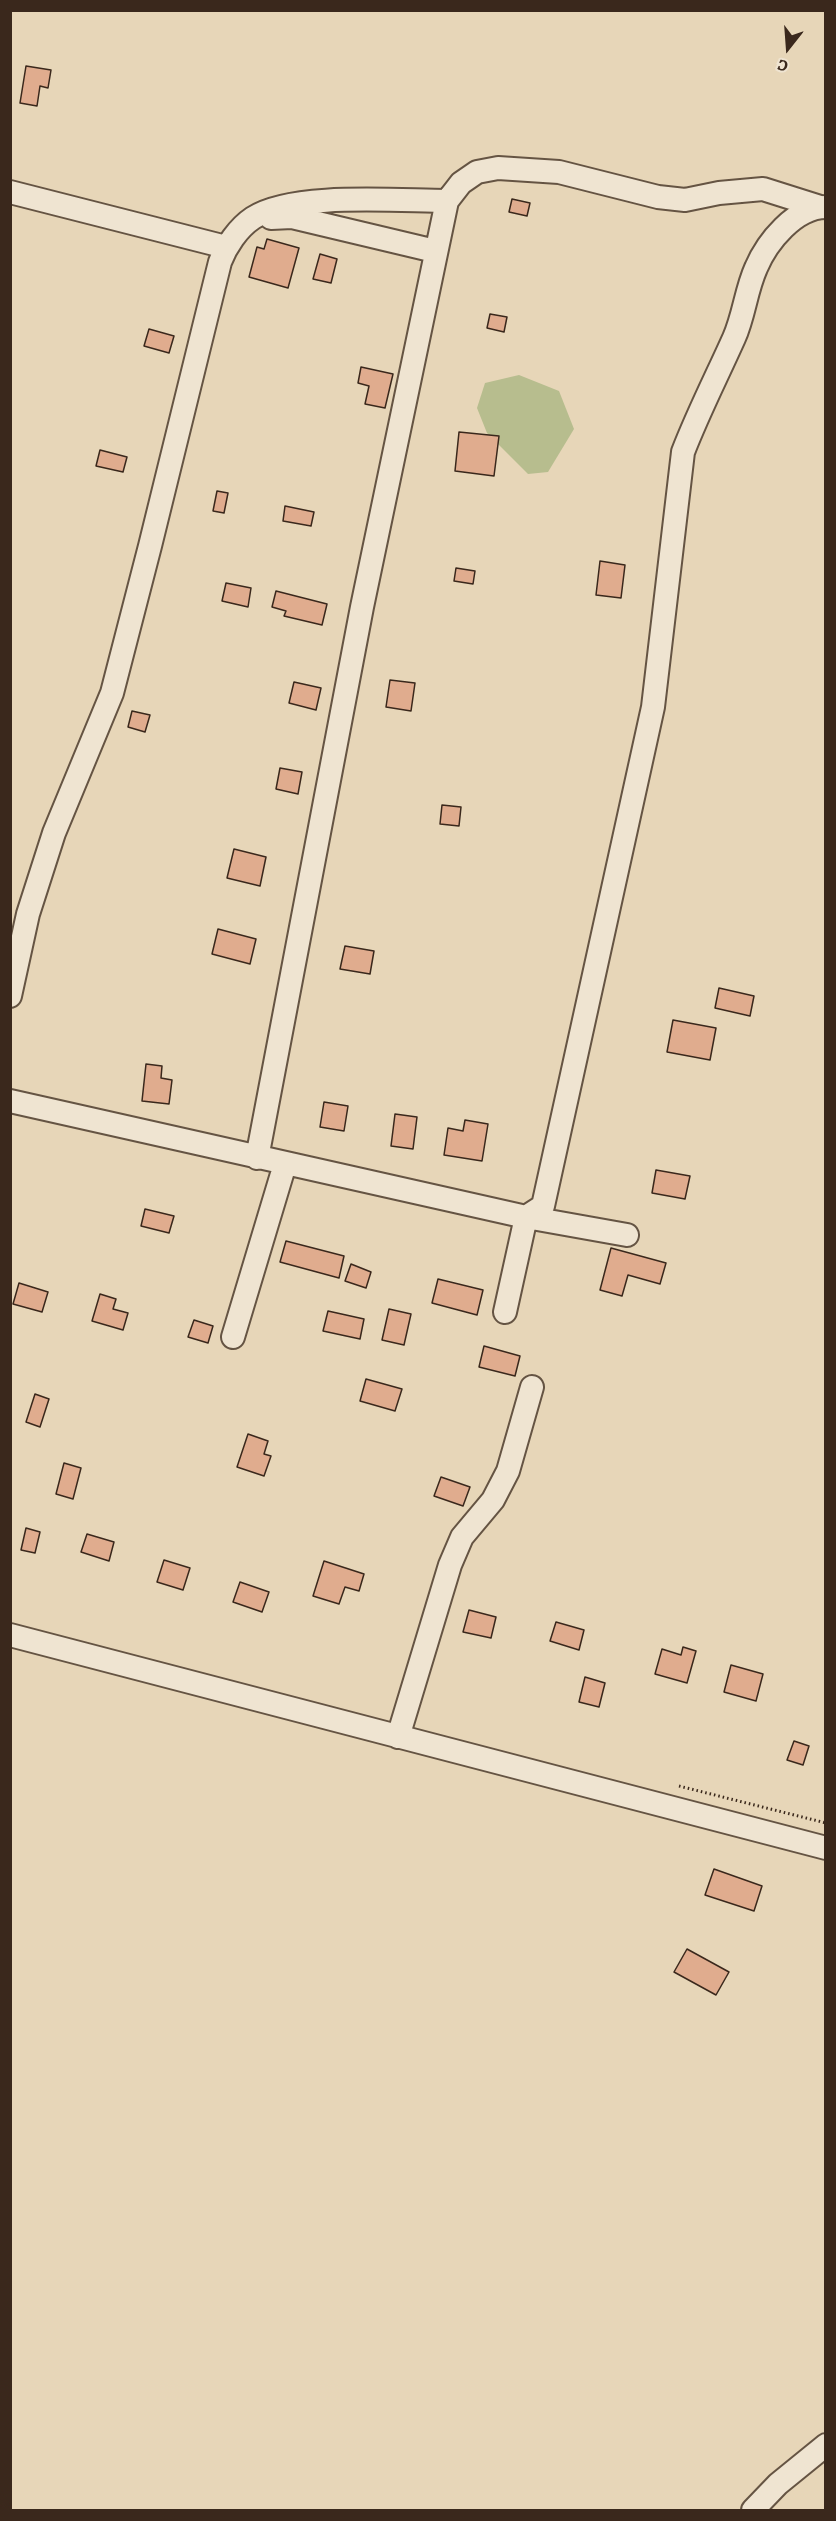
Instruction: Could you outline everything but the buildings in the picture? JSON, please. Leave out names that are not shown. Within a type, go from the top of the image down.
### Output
[{"type":"street","points":[[257,1158],[362,607],[447,201],[461,183],[477,172],[498,168],[559,172],[658,197],[685,200],[719,193],[763,189],[823,207]]},
{"type":"street","points":[[10,192],[226,246]]},
{"type":"street","points":[[10,996],[28,914],[54,833],[112,693],[226,246],[252,219],[272,209],[325,200],[447,201]]},
{"type":"street","points":[[505,1312],[526,1217],[543,1206],[653,707],[682,452],[696,416],[735,336],[756,267],[775,237],[800,214],[823,207]]},
{"type":"street","points":[[252,219],[292,217],[435,251]]},
{"type":"street","points":[[10,1101],[526,1217],[627,1235]]},
{"type":"street","points":[[232,1337],[285,1164]]},
{"type":"street","points":[[398,1737],[450,1565],[462,1537],[494,1500],[507,1471],[532,1387]]},
{"type":"street","points":[[10,1635],[825,1848]]},
{"type":"street","points":[[753,2511],[778,2484],[825,2445]]},
{"type":"green space","points":[[519,375],[559,391],[574,429],[548,472],[528,474],[487,433],[477,408],[485,383]]}]
